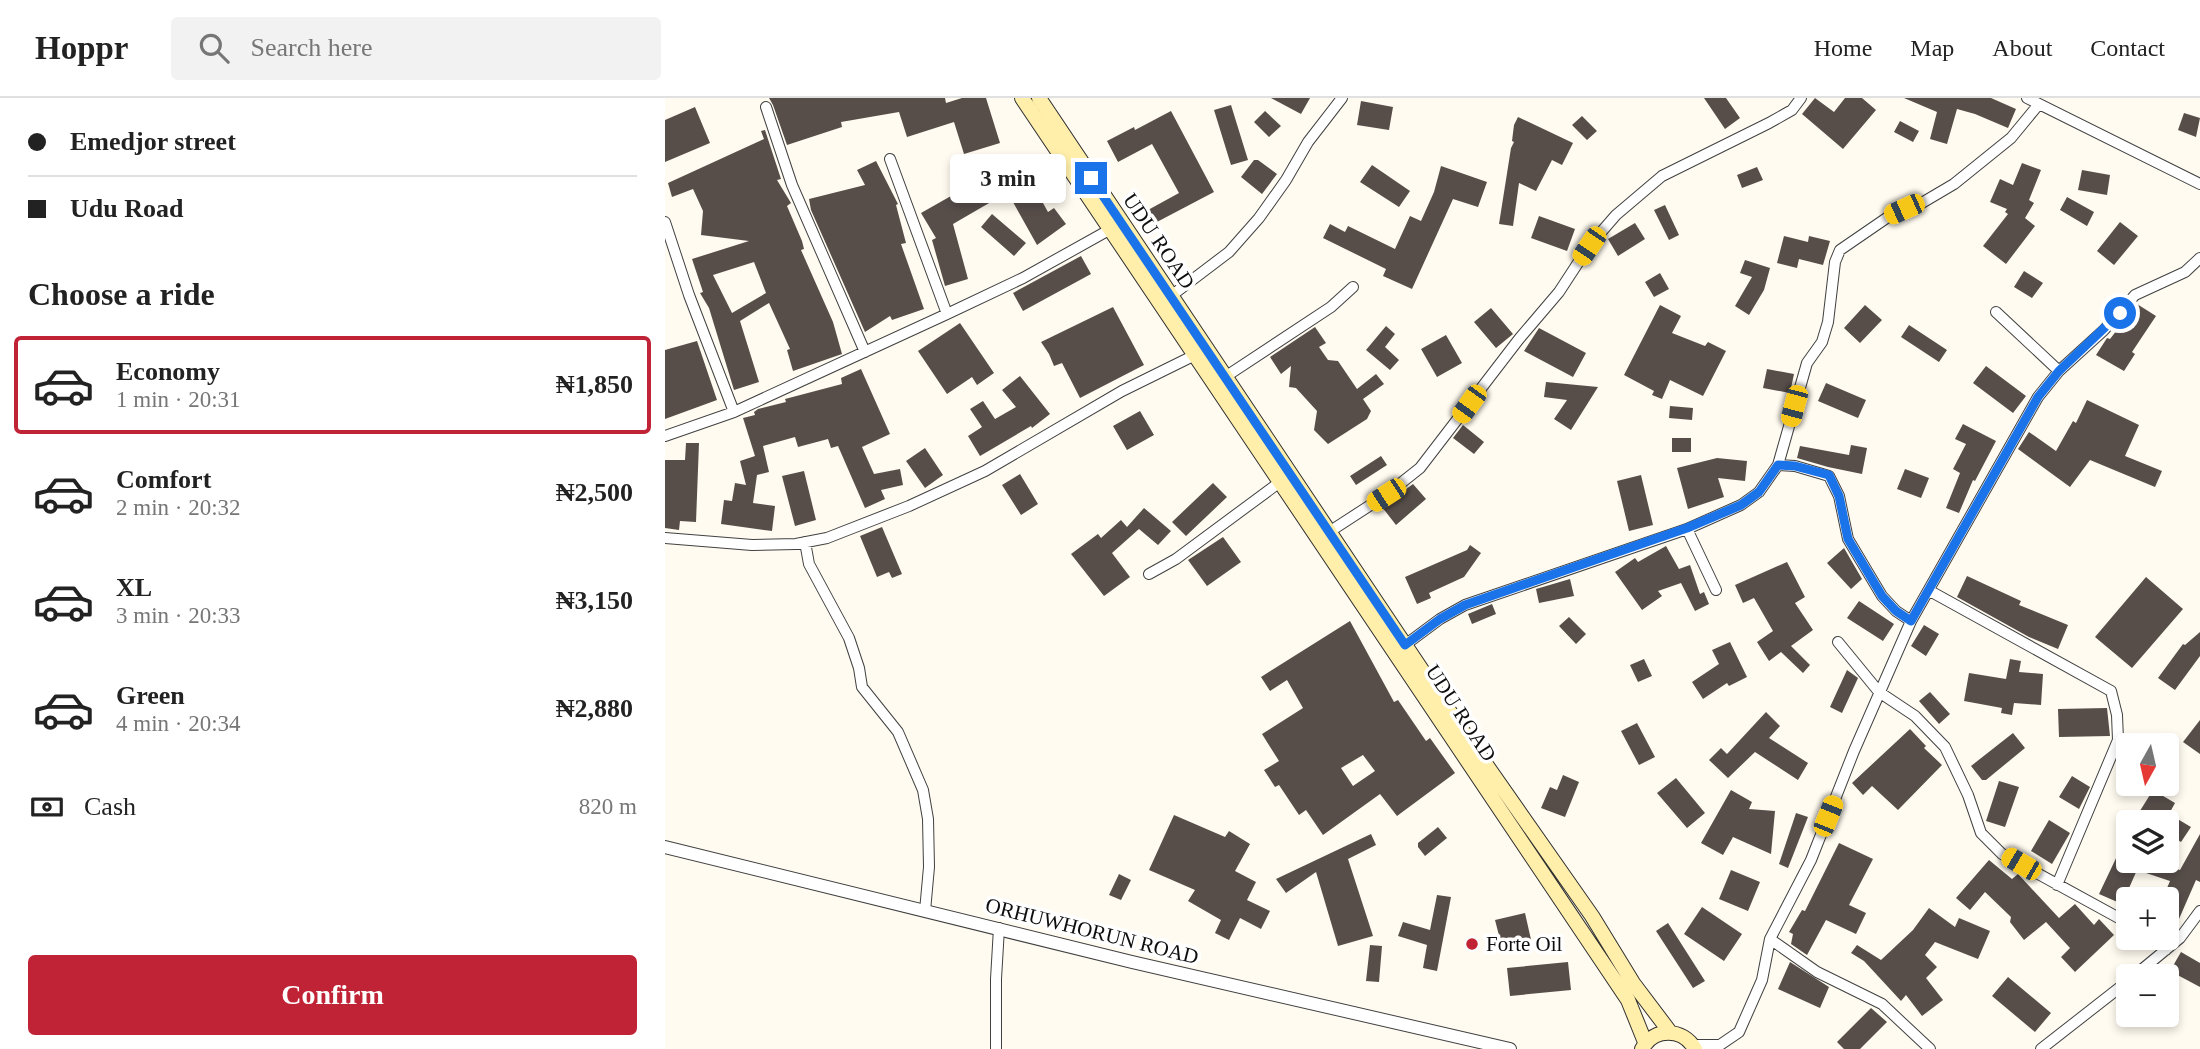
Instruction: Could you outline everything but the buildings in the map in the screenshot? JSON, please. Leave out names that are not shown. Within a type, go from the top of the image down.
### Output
[{"type":"main road","name":"UDU ROAD","points":[[1022,98],[1628,1000],[1644,1046]]},
{"type":"main road","name":"UDU ROAD","points":[[1039,98],[1495,779],[1592,915],[1633,983],[1670,1032]]},
{"type":"main road","points":[[1644,1046],[1657,1035],[1670,1032],[1683,1036],[1695,1047]]},
{"type":"street","points":[[1171,296],[1229,252],[1259,218],[1286,180],[1308,142],[1342,98]]},
{"type":"street","points":[[1329,532],[1386,495],[1420,468],[1519,339],[1559,292],[1589,246],[1616,215],[1662,176],[1769,123],[1792,110],[1801,98]]},
{"type":"street","points":[[2027,98],[2200,184]]},
{"type":"street","points":[[1405,645],[1440,619],[1465,605],[1687,528],[1741,505],[1759,492],[1778,465],[1807,363],[1822,342],[1828,322],[1835,262],[1840,250],[1891,215],[1915,207],[1954,184],[2011,138],[2039,104]]},
{"type":"street","points":[[766,107],[792,185],[865,352]]},
{"type":"street","points":[[890,159],[947,314]]},
{"type":"street","points":[[665,222],[689,295],[734,412]]},
{"type":"street","points":[[665,436],[734,412],[947,314],[1023,278],[1109,230]]},
{"type":"street","points":[[1695,1047],[1720,1045],[1739,1032],[1762,980],[1770,939],[1811,860],[1879,692],[1911,621],[2038,397],[2059,371],[2104,330],[2136,295],[2185,272],[2200,258]]},
{"type":"street","points":[[1226,377],[1331,307],[1353,287]]},
{"type":"street","points":[[1996,312],[2059,371]]},
{"type":"street","points":[[665,538],[752,545],[827,538],[909,506],[985,471],[1122,391],[1195,355]]},
{"type":"street","points":[[1778,465],[1795,466],[1829,475],[1839,496],[1848,539],[1882,596],[1896,611],[1911,621]]},
{"type":"street","points":[[1149,574],[1196,545],[1280,482]]},
{"type":"street","points":[[1687,528],[1716,590]]},
{"type":"street","points":[[805,542],[809,564],[849,638],[862,687],[898,732],[923,790],[928,819],[929,867],[925,911]]},
{"type":"street","points":[[1930,591],[2111,691],[2117,715],[2118,740],[2057,885]]},
{"type":"street","points":[[1837,642],[1879,692],[1915,716],[1945,747],[1960,777],[1981,833],[2002,854],[2116,917]]},
{"type":"street","name":"ORHUWHORUN ROAD","points":[[665,847],[1477,1046],[1510,1049]]},
{"type":"street","points":[[2179,939],[2200,912]]},
{"type":"street","points":[[996,1049],[999,928]]},
{"type":"street","points":[[1770,939],[1817,972],[1882,1004],[1930,1049]]},
{"type":"street","points":[[2149,964],[2166,950]]},
{"type":"street","points":[[2041,1049],[2116,990]]},
{"type":"place","name":"Forte Oil","points":[[1472,944]]},
{"type":"route","points":[[1091,178],[1405,645],[1440,619],[1465,605],[1687,528],[1741,505],[1759,492],[1778,465],[1795,466],[1829,475],[1839,496],[1848,539],[1882,596],[1896,611],[1911,621],[2038,397],[2059,371],[2120,313]]}]
